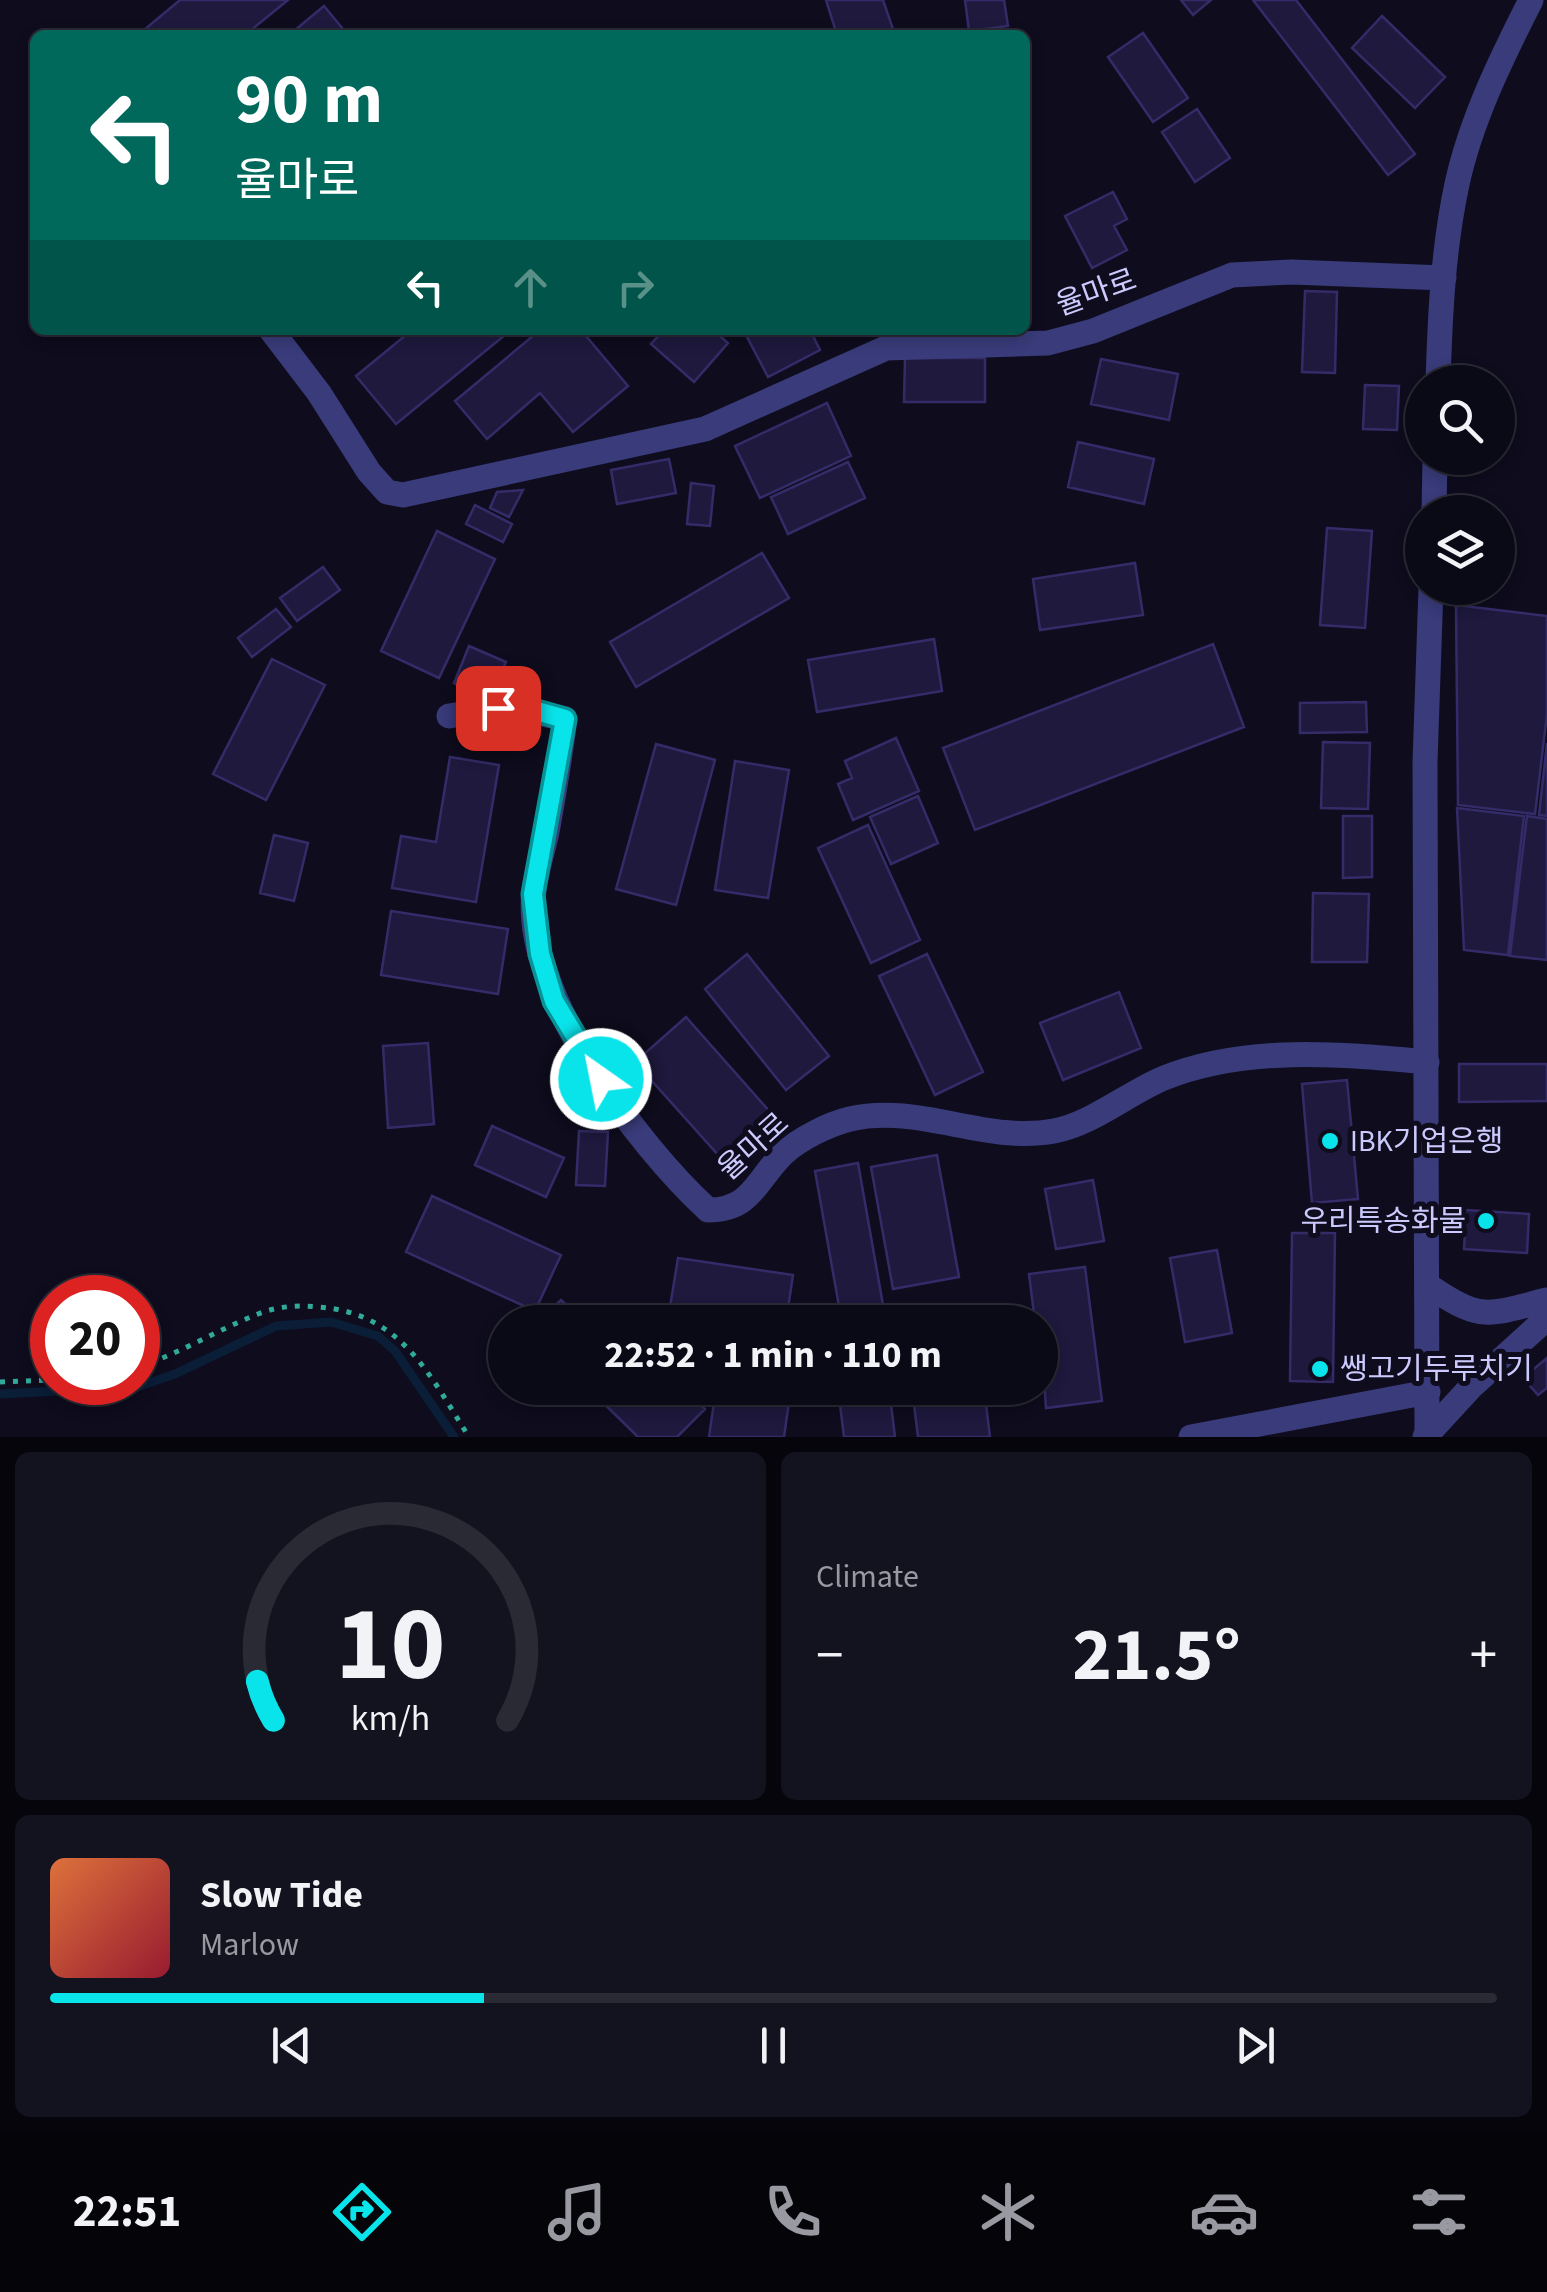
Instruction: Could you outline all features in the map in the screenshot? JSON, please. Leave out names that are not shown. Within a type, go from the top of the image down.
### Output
[{"type":"street","points":[[1439,365],[1444,278],[1457,184],[1486,93],[1531,0]]},
{"type":"street","name":"율마로","points":[[276,335],[320,393],[369,472],[387,492],[403,495],[705,429],[886,348],[968,348],[1063,339],[1093,331],[1232,274],[1292,272],[1444,278]]},
{"type":"street","points":[[1428,1436],[1425,762],[1430,605]]},
{"type":"street","name":"율마로","points":[[449,716],[526,708],[565,719],[533,894],[540,954],[554,1001],[582,1053],[686,1189],[708,1210],[730,1210],[750,1194],[784,1153],[849,1119],[895,1114],[1032,1134],[1058,1130],[1152,1084],[1204,1065],[1262,1056],[1339,1054],[1427,1062]]},
{"type":"street","points":[[1429,1286],[1464,1310],[1484,1313],[1547,1300]]},
{"type":"street","points":[[1428,1436],[1471,1387],[1547,1318]]},
{"type":"street","points":[[1192,1437],[1428,1392]]},
{"type":"path","points":[[160,1358],[282,1307],[336,1308],[374,1319],[394,1332],[469,1437]]},
{"type":"path","points":[[0,1382],[30,1381]]},
{"type":"building","points":[[180,0],[288,0],[251,30],[144,30]]},
{"type":"building","points":[[826,0],[883,0],[893,30],[835,30]]},
{"type":"building","points":[[965,0],[1004,0],[1008,26],[969,30]]},
{"type":"building","points":[[1181,0],[1211,0],[1193,15]]},
{"type":"building","points":[[1253,0],[1296,0],[1415,154],[1388,175]]},
{"type":"building","points":[[324,6],[344,30],[295,30]]},
{"type":"building","points":[[1382,16],[1445,77],[1415,108],[1352,48]]},
{"type":"building","points":[[1143,33],[1188,98],[1153,122],[1108,57]]},
{"type":"building","points":[[1197,109],[1230,158],[1195,182],[1162,132]]},
{"type":"building","points":[[1113,192],[1127,219],[1114,226],[1127,250],[1092,268],[1065,216]]},
{"type":"building","points":[[1305,291],[1337,292],[1335,373],[1302,372]]},
{"type":"building","points":[[406,335],[505,335],[396,424],[356,376]]},
{"type":"building","points":[[534,335],[585,335],[628,386],[573,432],[540,393],[487,439],[455,401]]},
{"type":"building","points":[[659,335],[719,335],[728,343],[694,382],[651,344]]},
{"type":"building","points":[[746,335],[812,335],[820,350],[768,377]]},
{"type":"building","points":[[905,358],[985,358],[985,402],[904,402]]},
{"type":"building","points":[[1101,359],[1178,374],[1169,420],[1091,404]]},
{"type":"building","points":[[1365,385],[1399,386],[1397,430],[1363,429]]},
{"type":"building","points":[[827,403],[851,456],[760,498],[735,446]]},
{"type":"building","points":[[1078,442],[1154,459],[1144,504],[1068,487]]},
{"type":"building","points":[[669,459],[676,493],[617,504],[611,470]]},
{"type":"building","points":[[848,462],[865,498],[788,534],[771,497]]},
{"type":"building","points":[[691,483],[714,486],[710,526],[687,524]]},
{"type":"building","points":[[523,490],[509,517],[490,508],[497,492]]},
{"type":"building","points":[[475,505],[512,524],[503,542],[466,524]]},
{"type":"building","points":[[1327,528],[1372,531],[1365,628],[1320,625]]},
{"type":"building","points":[[437,531],[495,559],[439,678],[381,651]]},
{"type":"building","points":[[762,553],[789,598],[636,687],[610,642]]},
{"type":"building","points":[[1135,563],[1143,615],[1040,630],[1033,579]]},
{"type":"building","points":[[323,567],[340,590],[297,621],[280,598]]},
{"type":"building","points":[[1456,605],[1547,616],[1547,714],[1535,814],[1458,805]]},
{"type":"building","points":[[276,609],[291,627],[252,657],[238,638]]},
{"type":"building","points":[[934,639],[942,691],[817,712],[808,660]]},
{"type":"building","points":[[1213,644],[1244,727],[975,830],[943,748]]},
{"type":"building","points":[[469,646],[506,662],[490,699],[454,683]]},
{"type":"building","points":[[272,659],[325,685],[266,800],[213,774]]},
{"type":"building","points":[[1366,702],[1367,732],[1300,733],[1300,703]]},
{"type":"building","points":[[896,738],[919,791],[853,820],[838,784],[852,778],[845,761]]},
{"type":"building","points":[[1323,742],[1370,743],[1368,809],[1321,808]]},
{"type":"building","points":[[1547,743],[1547,816],[1539,815]]},
{"type":"building","points":[[656,744],[715,760],[676,905],[616,889]]},
{"type":"building","points":[[450,757],[499,765],[476,902],[392,888],[401,836],[436,842]]},
{"type":"building","points":[[735,761],[789,770],[768,898],[715,890]]},
{"type":"building","points":[[918,796],[938,843],[891,864],[870,817]]},
{"type":"building","points":[[1457,808],[1524,816],[1508,955],[1464,950]]},
{"type":"building","points":[[1343,816],[1372,816],[1372,877],[1343,878]]},
{"type":"building","points":[[1527,816],[1547,819],[1547,960],[1510,956]]},
{"type":"building","points":[[868,825],[920,940],[871,963],[818,848]]},
{"type":"building","points":[[274,835],[308,843],[294,901],[260,893]]},
{"type":"building","points":[[1313,893],[1369,894],[1367,962],[1312,962]]},
{"type":"building","points":[[391,911],[508,929],[498,994],[381,975]]},
{"type":"building","points":[[747,954],[829,1056],[786,1090],[705,989]]},
{"type":"building","points":[[927,954],[983,1072],[935,1095],[879,976]]},
{"type":"building","points":[[1119,992],[1141,1048],[1063,1080],[1040,1023]]},
{"type":"building","points":[[686,1017],[779,1122],[728,1166],[635,1062]]},
{"type":"building","points":[[428,1043],[434,1124],[388,1128],[383,1046]]},
{"type":"building","points":[[1459,1064],[1547,1064],[1547,1101],[1459,1102]]},
{"type":"building","name":"IBK기업은행","points":[[1347,1080],[1358,1199],[1312,1203],[1302,1084]]},
{"type":"building","points":[[492,1126],[564,1158],[546,1197],[475,1165]]},
{"type":"building","points":[[579,1131],[608,1132],[605,1186],[576,1185]]},
{"type":"building","points":[[937,1155],[959,1277],[893,1289],[871,1167]]},
{"type":"building","points":[[858,1163],[883,1305],[839,1305],[815,1171]]},
{"type":"building","points":[[1093,1180],[1104,1241],[1056,1249],[1045,1189]]},
{"type":"building","points":[[432,1196],[561,1255],[538,1305],[522,1305],[406,1252]]},
{"type":"building","points":[[1466,1210],[1529,1214],[1527,1253],[1464,1249]]},
{"type":"building","points":[[1292,1233],[1335,1233],[1333,1382],[1290,1381]]},
{"type":"building","points":[[1217,1250],[1232,1333],[1185,1342],[1170,1258]]},
{"type":"building","points":[[678,1258],[793,1275],[789,1305],[670,1305]]},
{"type":"building","points":[[1085,1267],[1102,1401],[1046,1408],[1058,1405],[1058,1305],[1033,1305],[1029,1274]]},
{"type":"building","points":[[1547,1358],[1547,1388],[1538,1395],[1523,1378]]},
{"type":"building","points":[[605,1405],[701,1405],[705,1409],[677,1437],[638,1437]]},
{"type":"building","points":[[714,1405],[789,1405],[784,1437],[709,1437]]},
{"type":"building","points":[[840,1405],[891,1405],[895,1437],[844,1437]]},
{"type":"building","points":[[914,1405],[986,1405],[990,1437],[918,1437]]},
{"type":"waterway","points":[[0,1394],[137,1387],[175,1374],[276,1326],[331,1322],[378,1336],[395,1351],[454,1437]]},
{"type":"place","name":"IBK기업은행","points":[[1330,1141]]},
{"type":"place","name":"우리특송화물","points":[[1486,1221]]},
{"type":"place","name":"쌩고기두루치기","points":[[1320,1369]]},
{"type":"route","points":[[498,708],[526,708],[565,719],[533,894],[540,954],[554,1001],[601,1079]]}]
